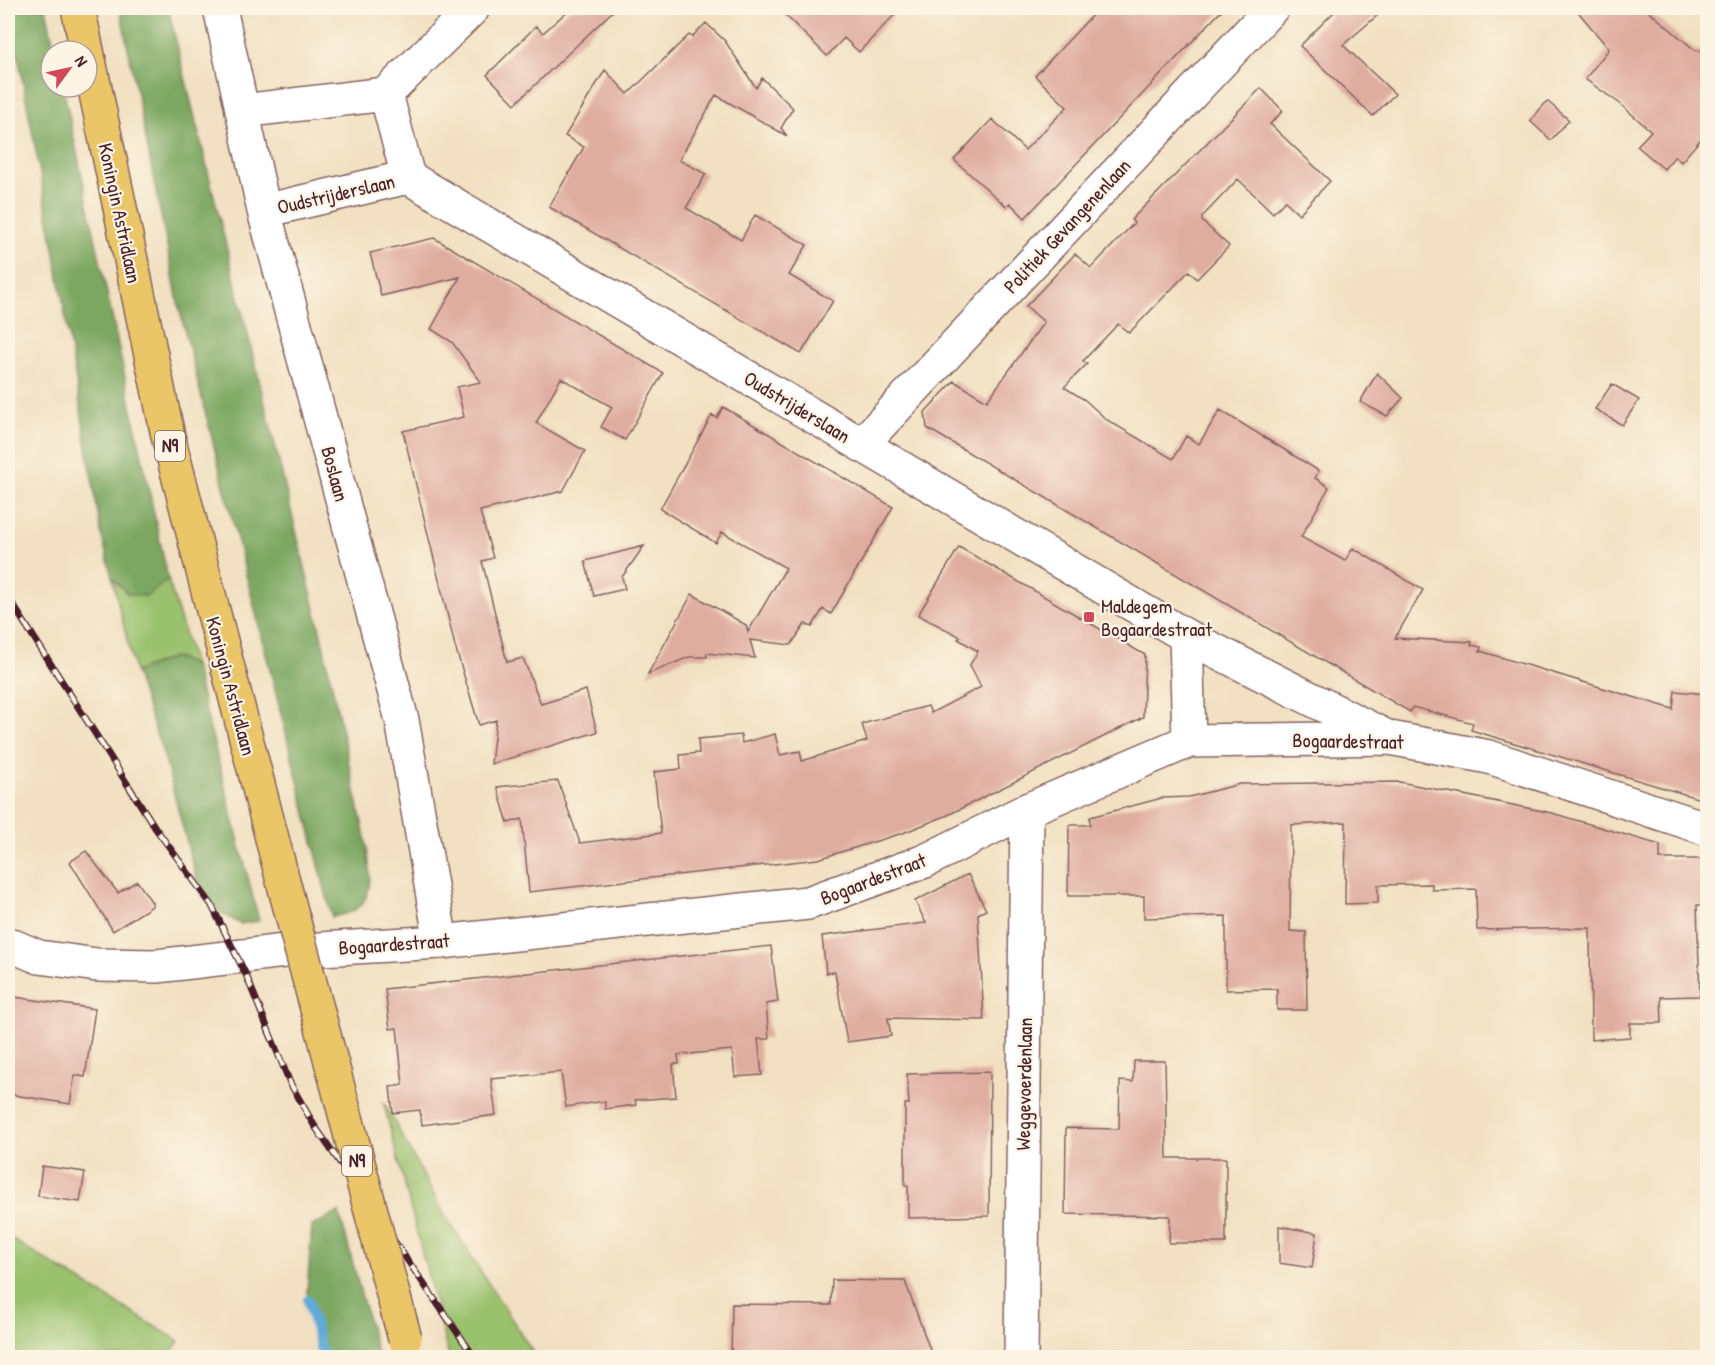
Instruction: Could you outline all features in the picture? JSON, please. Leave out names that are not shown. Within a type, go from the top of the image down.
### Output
[{"type":"main road","name":"Koningin Astridlaan","points":[[78,8],[168,436],[408,1348]]},
{"type":"street","name":"Boslaan","points":[[220,8],[264,211],[402,720],[441,942]]},
{"type":"street","points":[[242,111],[386,94],[473,8]]},
{"type":"street","name":"Politiek Gevangenenlaan","points":[[861,445],[1272,8]]},
{"type":"street","name":"Oudstrijderslaan","points":[[386,94],[408,177]]},
{"type":"street","name":"Oudstrijderslaan","points":[[264,211],[408,177],[1186,636],[1390,738]]},
{"type":"street","points":[[1186,636],[1189,741]]},
{"type":"street","name":"Bogaardestraat","points":[[8,944],[39,957],[97,965],[158,966],[285,951],[441,942],[808,903],[925,861],[1027,810],[1189,741],[1390,738],[1489,757],[1707,830]]},
{"type":"street","name":"Weggevoerdenlaan","points":[[1021,1358],[1027,810]]},
{"type":"green space","points":[[9,8],[46,8],[52,39],[39,39],[39,99],[66,99],[168,579],[147,596],[128,594],[112,577],[101,532],[55,254]]},
{"type":"green space","points":[[120,8],[168,8],[318,621],[366,842],[370,878],[362,904],[355,910],[332,917],[179,307]]},
{"type":"green space","points":[[112,577],[128,594],[146,596],[168,579],[194,665],[173,657],[135,672]]},
{"type":"green space","points":[[173,657],[194,665],[259,921],[240,924],[223,914],[200,893],[165,759],[135,672]]},
{"type":"green space","points":[[383,1101],[447,1219],[536,1357],[449,1357]]},
{"type":"green space","points":[[339,1212],[378,1357],[325,1357],[307,1292],[312,1226]]},
{"type":"green space","points":[[8,1237],[179,1341],[169,1357],[8,1357]]},
{"type":"building","points":[[571,8],[616,8],[515,104],[487,75],[536,26],[543,33]]},
{"type":"building","points":[[778,8],[901,8],[859,52],[844,38],[827,56]]},
{"type":"building","points":[[1099,8],[1224,8],[1025,218],[1010,203],[1007,207],[954,160],[992,119],[1025,150],[1067,107],[1035,76]]},
{"type":"building","points":[[1338,8],[1386,8],[1343,45],[1395,94],[1373,116],[1300,46]]},
{"type":"building","points":[[1575,8],[1645,8],[1695,50],[1702,51],[1707,60],[1707,132],[1681,162],[1675,156],[1664,169],[1637,146],[1651,131],[1619,103],[1585,79],[1609,49]]},
{"type":"building","points":[[706,23],[725,41],[756,88],[762,78],[793,108],[781,128],[787,136],[716,95],[679,160],[706,174],[686,208],[741,240],[755,215],[807,245],[789,275],[833,301],[801,354],[549,207],[584,147],[565,136],[605,70],[628,94],[689,35],[692,37]]},
{"type":"building","points":[[1261,88],[1283,111],[1270,124],[1330,181],[1299,214],[1285,201],[1273,213],[1238,179],[1202,217],[1202,221],[1229,246],[1197,279],[1189,271],[1129,333],[1118,324],[1083,361],[1087,364],[1064,387],[1085,400],[1107,420],[1173,459],[1186,436],[1199,444],[1220,410],[1319,471],[1315,478],[1329,487],[1301,537],[1345,561],[1353,548],[1423,590],[1395,638],[1472,642],[1471,645],[1481,647],[1480,651],[1673,709],[1675,691],[1707,694],[1707,801],[1471,730],[1473,723],[1413,707],[1410,712],[927,428],[925,412],[954,381],[987,401],[1044,322],[1026,306],[1075,254],[1091,268],[1134,223],[1131,220]]},
{"type":"building","points":[[1547,101],[1569,120],[1551,140],[1530,121]]},
{"type":"building","points":[[434,238],[663,373],[625,440],[601,427],[612,407],[561,378],[536,423],[585,451],[563,491],[480,511],[493,558],[482,561],[507,662],[523,658],[541,704],[586,690],[597,732],[491,764],[496,720],[479,725],[455,646],[403,431],[464,417],[457,387],[481,382],[452,342],[431,329],[460,277],[381,296],[370,253]]},
{"type":"building","points":[[1377,373],[1403,398],[1387,416],[1360,402]]},
{"type":"building","points":[[1612,384],[1639,400],[1622,425],[1595,409]]},
{"type":"building","points":[[723,407],[893,507],[831,614],[823,609],[812,627],[805,624],[791,645],[750,640],[755,658],[707,653],[707,657],[689,657],[648,674],[692,594],[746,625],[748,632],[786,568],[722,532],[716,543],[660,509],[712,415],[717,418]]},
{"type":"building","points":[[644,546],[622,577],[625,589],[594,596],[585,561]]},
{"type":"building","points":[[959,547],[1145,655],[1143,717],[948,815],[903,833],[818,859],[529,892],[522,819],[508,823],[497,787],[558,781],[580,843],[661,833],[654,772],[681,769],[680,755],[699,753],[698,739],[741,735],[742,743],[775,734],[780,755],[800,751],[802,761],[867,741],[862,724],[928,706],[931,713],[981,687],[970,665],[978,651],[958,639],[961,637],[918,615]]},
{"type":"building","points":[[1400,782],[1552,813],[1660,845],[1660,859],[1707,859],[1707,905],[1697,905],[1700,996],[1661,997],[1662,1023],[1630,1023],[1630,1037],[1591,1040],[1590,928],[1477,930],[1476,889],[1432,890],[1432,884],[1378,885],[1378,903],[1345,904],[1346,822],[1291,825],[1290,931],[1306,932],[1307,1010],[1277,1010],[1277,989],[1226,990],[1226,916],[1144,918],[1144,896],[1068,896],[1069,825],[1090,825],[1090,817],[1162,798],[1189,797],[1240,784]]},
{"type":"building","points":[[86,851],[118,893],[137,881],[153,904],[151,907],[113,931],[70,862]]},
{"type":"building","points":[[968,874],[986,910],[978,914],[984,1020],[888,1018],[891,1036],[847,1042],[835,972],[826,973],[822,936],[926,923],[915,901]]},
{"type":"building","points":[[771,946],[778,1002],[766,1004],[769,1039],[758,1039],[762,1075],[735,1077],[732,1050],[678,1055],[679,1064],[673,1064],[676,1097],[635,1100],[636,1105],[605,1109],[605,1101],[566,1107],[561,1072],[491,1079],[496,1115],[422,1125],[420,1110],[393,1113],[390,1087],[403,1085],[397,1028],[390,1029],[385,989]]},
{"type":"building","points":[[8,996],[95,1009],[85,1077],[75,1075],[70,1104],[8,1094]]},
{"type":"building","points":[[1134,1061],[1165,1061],[1167,1158],[1226,1158],[1226,1243],[1169,1243],[1170,1216],[1065,1214],[1066,1128],[1119,1129],[1120,1081],[1133,1082]]},
{"type":"building","points":[[990,1072],[989,1216],[908,1218],[908,1186],[905,1186],[905,1104],[909,1104],[907,1074]]},
{"type":"building","points":[[42,1166],[85,1172],[80,1202],[38,1196]]},
{"type":"building","points":[[1279,1226],[1317,1233],[1312,1268],[1279,1263]]},
{"type":"building","points":[[832,1280],[905,1281],[933,1358],[731,1358],[732,1304],[831,1305]]},
{"type":"waterway","points":[[308,1300],[323,1358]]},
{"type":"railway","points":[[8,597],[156,829],[211,904],[246,975],[290,1083],[314,1125],[475,1358]]},
{"type":"place","name":"Maldegem Bogaardestraat","points":[[1089,617]]}]
